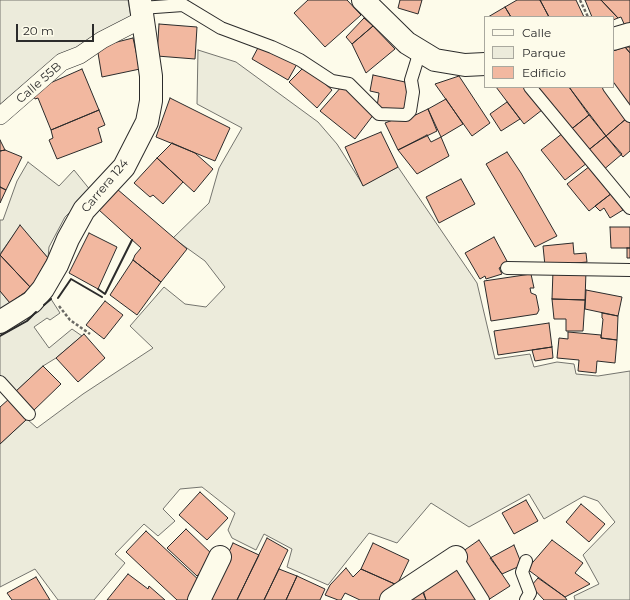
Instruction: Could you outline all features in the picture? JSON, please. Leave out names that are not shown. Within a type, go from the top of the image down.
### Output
[{"type":"street","points":[[363,0],[407,43],[435,60],[465,65],[484,64]]},
{"type":"street","name":"Calle 55B","points":[[0,116],[62,62],[80,55],[142,9]]},
{"type":"street","name":"Carrera 124","points":[[0,322],[32,302],[43,289],[57,265],[68,239],[84,210],[124,167],[147,122],[151,101],[151,76],[142,9]]},
{"type":"street","points":[[614,39],[630,34]]},
{"type":"street","points":[[199,600],[220,557]]},
{"type":"street","points":[[391,600],[456,557]]},
{"type":"lane","points":[[142,9],[183,5],[220,28],[272,47],[300,60],[332,81],[349,84],[378,114],[406,115],[410,111],[413,92],[411,80],[420,51]]},
{"type":"lane","points":[[531,88],[630,208]]},
{"type":"lane","points":[[610,88],[630,116]]},
{"type":"lane","points":[[507,268],[630,270]]},
{"type":"lane","points":[[0,382],[29,414]]},
{"type":"lane","points":[[456,557],[483,600]]},
{"type":"lane","points":[[526,561],[522,572],[530,593],[526,600]]},
{"type":"path","points":[[580,0],[588,16]]},
{"type":"path","points":[[43,289],[70,320],[90,334]]},
{"type":"green space","points":[[0,0],[128,0],[131,17],[0,109]]},
{"type":"green space","points":[[198,50],[236,62],[318,122],[337,144],[363,185],[398,167],[477,283],[495,359],[530,354],[534,367],[557,362],[574,364],[576,374],[598,376],[630,371],[630,600],[575,600],[574,596],[599,584],[583,555],[615,522],[598,501],[584,496],[544,519],[529,494],[469,527],[431,503],[397,543],[369,533],[328,585],[287,567],[292,549],[264,534],[256,550],[232,538],[228,530],[235,513],[202,487],[180,489],[163,509],[175,521],[158,536],[144,524],[115,554],[125,563],[94,600],[58,600],[35,569],[0,587],[0,444],[27,419],[37,428],[83,394],[153,348],[130,326],[164,287],[185,304],[206,307],[225,287],[205,261],[173,238],[209,203],[219,168],[242,128],[197,104]]},
{"type":"green space","points":[[28,162],[59,186],[74,170],[91,191],[65,217],[49,247],[48,258],[20,226],[0,254],[0,220],[3,220],[17,181]]},
{"type":"green space","points":[[0,291],[10,303],[0,309]]},
{"type":"green space","points":[[51,299],[60,313],[50,320],[47,318],[34,327],[49,348],[72,329],[82,336],[56,358],[43,366],[14,393],[0,378],[0,336],[27,321]]},
{"type":"building","points":[[308,0],[347,0],[361,15],[325,47],[294,13]]},
{"type":"building","points":[[400,0],[422,0],[418,14],[398,8]]},
{"type":"building","points":[[517,0],[540,0],[548,16],[510,16],[505,7]]},
{"type":"building","points":[[540,0],[576,0],[584,16],[548,16]]},
{"type":"building","points":[[585,0],[601,0],[618,18],[614,20],[614,16],[592,16]]},
{"type":"building","points":[[601,0],[630,0],[630,25],[625,26],[621,17],[618,18]]},
{"type":"building","points":[[505,7],[510,16],[490,16]]},
{"type":"building","points":[[364,18],[373,26],[352,44],[346,37]]},
{"type":"building","points":[[159,24],[197,27],[195,59],[157,56]]},
{"type":"building","points":[[373,26],[395,49],[366,73],[352,44]]},
{"type":"building","points":[[133,38],[140,69],[102,77],[97,47]]},
{"type":"building","points":[[260,44],[297,64],[288,80],[252,59]]},
{"type":"building","points":[[625,47],[630,47],[630,53]]},
{"type":"building","points":[[625,47],[630,53],[630,108],[614,87],[614,51]]},
{"type":"building","points":[[305,66],[332,90],[317,108],[289,82]]},
{"type":"building","points":[[82,69],[99,110],[51,130],[38,98],[35,99],[32,91]]},
{"type":"building","points":[[373,75],[405,82],[408,94],[404,113],[377,107],[379,93],[370,91]]},
{"type":"building","points":[[459,76],[490,123],[472,136],[435,84]]},
{"type":"building","points":[[342,86],[374,114],[355,139],[320,111]]},
{"type":"building","points":[[497,88],[525,88],[542,110],[524,124]]},
{"type":"building","points":[[533,88],[570,88],[589,115],[569,131]]},
{"type":"building","points":[[570,88],[605,88],[627,118],[606,136]]},
{"type":"building","points":[[170,98],[230,128],[215,161],[156,137]]},
{"type":"building","points":[[446,99],[463,124],[441,137],[428,109]]},
{"type":"building","points":[[507,102],[520,119],[501,131],[490,114]]},
{"type":"building","points":[[428,109],[437,131],[398,150],[385,123],[398,118],[405,120]]},
{"type":"building","points":[[99,110],[105,125],[98,128],[102,142],[57,159],[49,140],[53,138],[51,130]]},
{"type":"building","points":[[589,115],[606,136],[586,152],[569,131]]},
{"type":"building","points":[[627,118],[630,121],[630,151],[623,157],[606,136]]},
{"type":"building","points":[[381,132],[398,167],[363,186],[345,147]]},
{"type":"building","points":[[563,133],[587,163],[565,180],[541,150]]},
{"type":"building","points":[[427,135],[431,142],[441,137],[449,156],[417,174],[398,150]]},
{"type":"building","points":[[606,136],[622,154],[602,171],[586,152]]},
{"type":"building","points":[[0,140],[5,150],[0,151]]},
{"type":"building","points":[[172,143],[195,153],[213,169],[194,192],[157,158]]},
{"type":"building","points":[[5,150],[22,157],[6,190],[0,187],[0,151]]},
{"type":"building","points":[[507,152],[521,173],[557,236],[535,247],[486,164]]},
{"type":"building","points":[[157,158],[183,182],[163,204],[153,195],[150,197],[134,183]]},
{"type":"building","points":[[590,166],[612,193],[589,211],[567,184]]},
{"type":"building","points":[[461,179],[475,204],[439,223],[426,197]]},
{"type":"building","points":[[0,187],[6,190],[0,203]]},
{"type":"building","points":[[117,189],[187,249],[161,282],[133,260],[141,248],[99,210]]},
{"type":"building","points":[[612,193],[623,210],[610,218],[604,208],[600,211],[595,206]]},
{"type":"building","points":[[20,225],[48,258],[31,288],[0,255]]},
{"type":"building","points":[[610,227],[630,227],[630,248],[611,248]]},
{"type":"building","points":[[89,233],[117,247],[98,289],[69,273]]},
{"type":"building","points":[[494,237],[508,263],[499,268],[502,274],[486,279],[485,276],[480,279],[465,253]]},
{"type":"building","points":[[573,243],[574,254],[586,253],[587,262],[545,266],[543,246]]},
{"type":"building","points":[[627,248],[630,248],[630,258],[627,258]]},
{"type":"building","points":[[0,255],[31,288],[10,303],[0,291]]},
{"type":"building","points":[[133,260],[161,282],[137,315],[110,295]]},
{"type":"building","points":[[553,271],[586,271],[585,300],[552,299]]},
{"type":"building","points":[[531,274],[534,288],[530,288],[531,293],[536,295],[539,310],[537,314],[491,321],[484,281]]},
{"type":"building","points":[[586,290],[622,297],[618,316],[585,309]]},
{"type":"building","points":[[552,299],[585,300],[583,331],[566,331],[566,319],[554,319]]},
{"type":"building","points":[[105,301],[123,315],[104,339],[86,325]]},
{"type":"building","points":[[602,313],[618,316],[617,340],[601,338],[603,319]]},
{"type":"building","points":[[549,323],[552,347],[498,355],[494,331]]},
{"type":"building","points":[[568,332],[601,335],[601,338],[617,340],[615,363],[597,361],[596,373],[578,371],[579,360],[557,358],[559,338],[568,339]]},
{"type":"building","points":[[84,334],[105,358],[78,382],[56,358]]},
{"type":"building","points":[[552,347],[553,358],[535,361],[532,350]]},
{"type":"building","points":[[43,366],[61,384],[32,412],[14,393]]},
{"type":"building","points":[[9,399],[27,419],[0,444],[0,407]]},
{"type":"building","points":[[200,492],[228,518],[207,540],[179,515]]},
{"type":"building","points":[[526,500],[538,521],[514,534],[502,513]]},
{"type":"building","points":[[581,504],[605,524],[589,542],[566,522]]},
{"type":"building","points":[[186,529],[215,557],[197,576],[167,548]]},
{"type":"building","points":[[146,531],[201,582],[187,600],[177,600],[126,552]]},
{"type":"building","points":[[267,538],[288,550],[264,600],[237,600]]},
{"type":"building","points":[[479,540],[510,586],[488,600],[459,554]]},
{"type":"building","points":[[552,540],[583,563],[575,573],[590,584],[565,597],[527,569]]},
{"type":"building","points":[[233,543],[259,555],[237,600],[207,600]]},
{"type":"building","points":[[373,543],[409,560],[397,585],[361,569]]},
{"type":"building","points":[[514,545],[522,565],[502,574],[490,558]]},
{"type":"building","points":[[456,562],[480,600],[426,600],[422,587]]},
{"type":"building","points":[[346,568],[353,577],[361,569],[397,585],[381,600],[360,600],[345,593],[341,600],[338,600],[325,595],[330,585]]},
{"type":"building","points":[[279,569],[297,576],[286,600],[264,600]]},
{"type":"building","points":[[128,574],[148,589],[149,586],[165,600],[107,600]]},
{"type":"building","points":[[297,576],[325,589],[320,600],[286,600]]},
{"type":"building","points":[[36,577],[50,600],[12,600],[7,593]]},
{"type":"building","points":[[538,578],[567,600],[544,600],[531,586]]},
{"type":"building","points":[[421,588],[426,600],[402,600]]},
{"type":"wall","points":[[98,289],[105,294],[132,240]]},
{"type":"wall","points":[[58,298],[71,279],[102,297]]},
{"type":"wall","points":[[44,305],[51,299]]},
{"type":"wall","points":[[0,336],[27,321],[36,312]]}]
